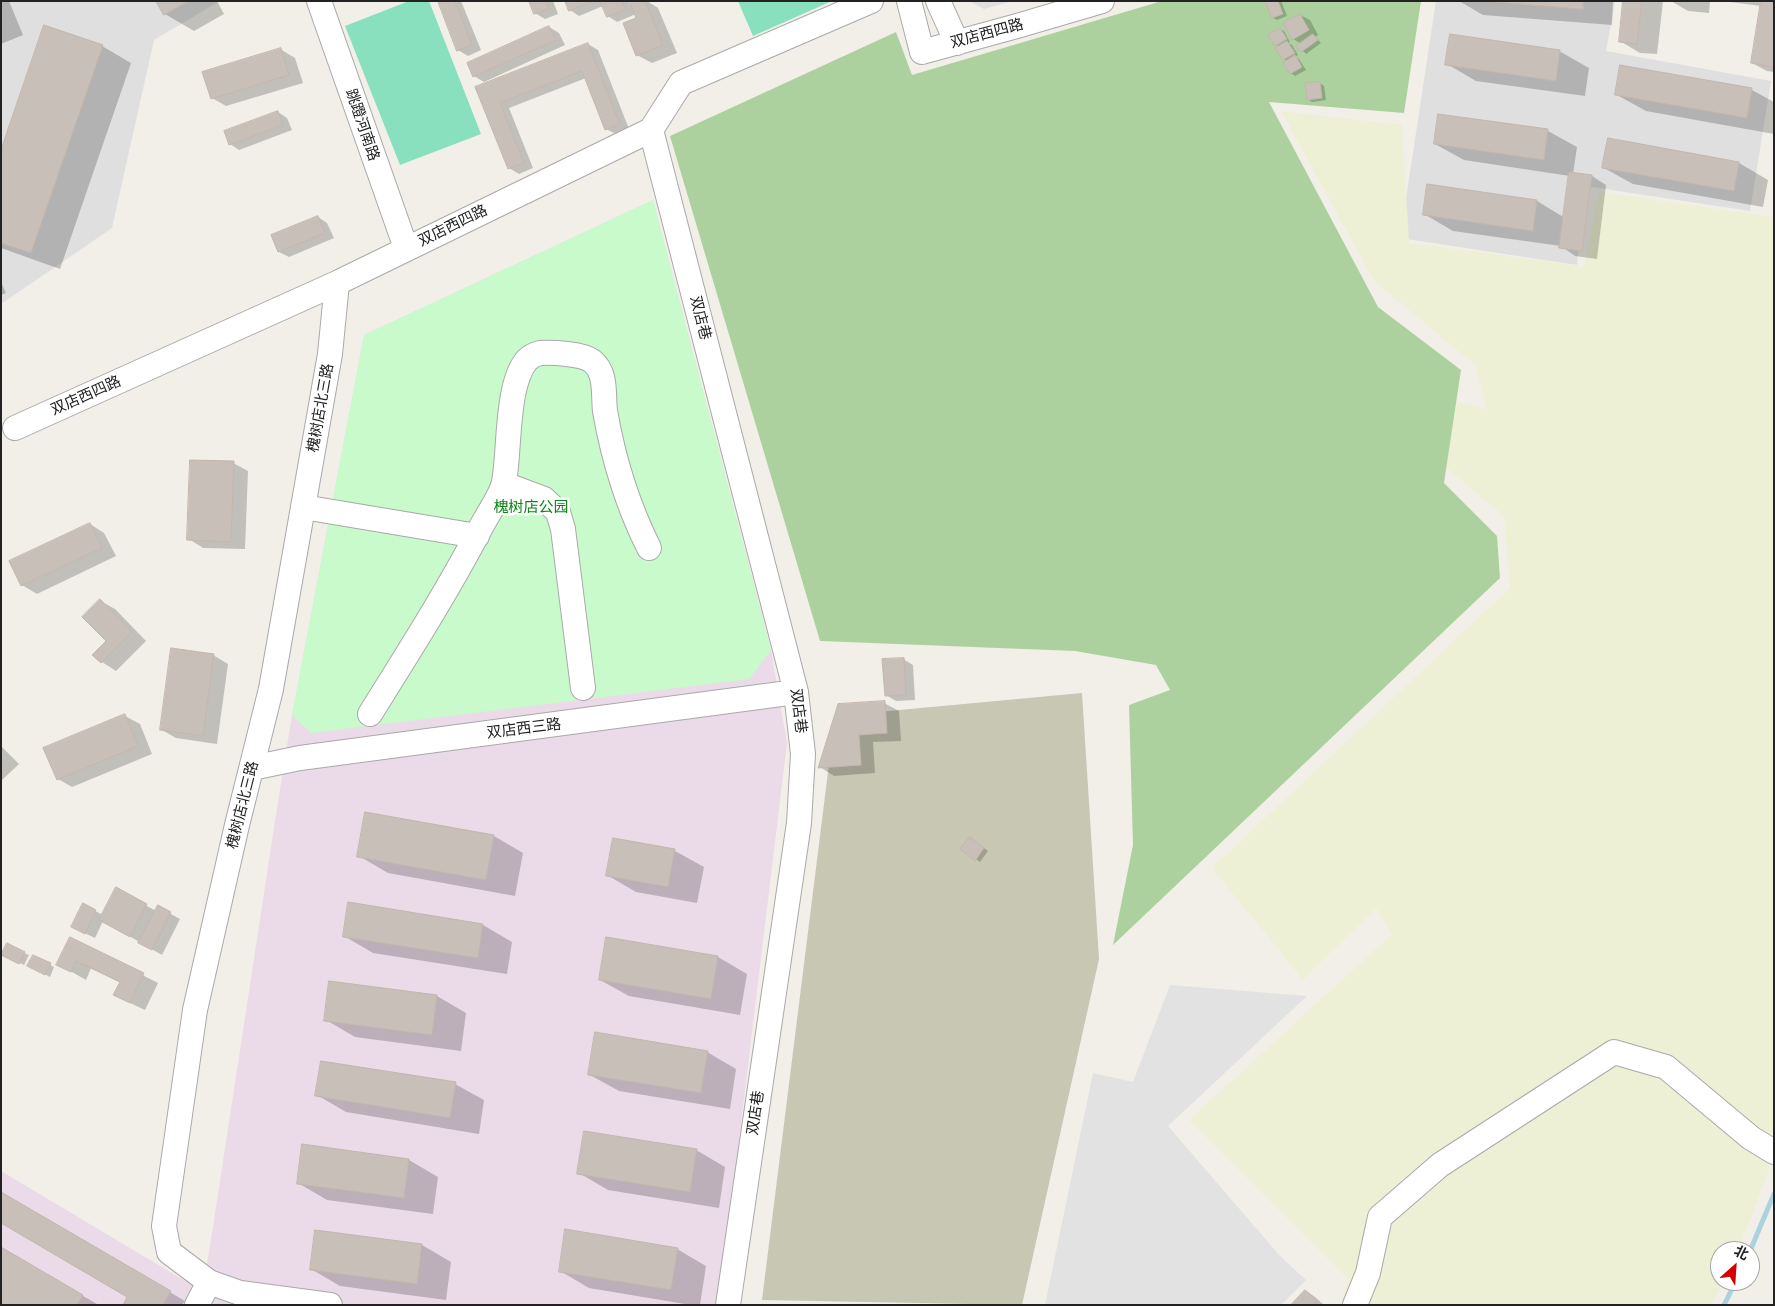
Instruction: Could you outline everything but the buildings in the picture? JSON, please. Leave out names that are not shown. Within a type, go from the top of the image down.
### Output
[{"type":"street","name":"跳蹬河南路","points":[[319,1],[406,248]]},
{"type":"street","points":[[651,130],[681,83],[871,1]]},
{"type":"street","name":"双店西四路","points":[[909,1],[922,52],[1102,1]]},
{"type":"street","points":[[938,1],[957,43]]},
{"type":"street","name":"双店西四路","points":[[15,428],[338,283],[406,248],[651,130]]},
{"type":"street","name":"双店巷","points":[[651,130],[796,692],[803,754],[799,823],[728,1305]]},
{"type":"street","name":"槐树店北三路","points":[[330,1305],[240,1292],[209,1282],[169,1252],[164,1226],[195,1010],[237,824],[271,689],[330,354],[338,283]]},
{"type":"street","points":[[370,714],[454,578],[504,484],[514,390],[520,372],[528,359],[539,353],[578,356],[592,361],[600,371],[603,382],[605,410],[620,473],[639,527],[649,548]]},
{"type":"street","points":[[504,484],[544,499],[558,512],[563,529],[583,688]]},
{"type":"street","points":[[303,508],[477,536]]},
{"type":"street","name":"双店西三路","points":[[252,768],[300,758],[796,692]]},
{"type":"street","points":[[1355,1305],[1368,1273],[1380,1217],[1440,1165],[1614,1052],[1666,1067],[1751,1138],[1774,1152]]},
{"type":"street","points":[[198,1305],[209,1282]]},
{"type":"shaded area","points":[[1,1],[220,1],[154,40],[112,228],[1,304]]},
{"type":"shaded area","points":[[969,1],[1013,1],[984,9]]},
{"type":"shaded area","points":[[1436,1],[1615,1],[1606,51],[1771,81],[1750,211],[1585,186],[1577,265],[1400,238]]},
{"type":"shaded area","points":[[1281,111],[1402,125],[1409,243],[1584,266],[1599,192],[1774,217],[1774,1157],[1742,1241],[1710,1241],[1710,1291],[1718,1291],[1711,1305],[1340,1305],[1349,1280],[1189,1120],[1392,934],[1376,908],[1303,980],[1212,868],[1510,588],[1504,516],[1444,466],[1457,402],[1487,409],[1475,365],[1374,281]]},
{"type":"shaded area","points":[[653,200],[771,650],[787,743],[719,1305],[200,1305],[292,715],[364,335]]},
{"type":"shaded area","points":[[1082,693],[1099,959],[1022,1305],[762,1300],[835,716]]},
{"type":"shaded area","points":[[1170,985],[1307,996],[1168,1126],[1280,1256],[1306,1280],[1281,1305],[1045,1305],[1093,1073],[1133,1082]]},
{"type":"shaded area","points":[[1,1171],[197,1288],[187,1305],[1,1305]]},
{"type":"green space","points":[[409,1],[429,1],[481,134],[400,165],[345,26]]},
{"type":"green space","points":[[738,1],[832,1],[753,36]]},
{"type":"green space","points":[[1162,1],[1421,1],[1404,113],[1269,102],[1378,307],[1461,370],[1444,483],[1497,536],[1500,578],[1113,945],[1133,845],[1129,705],[1170,690],[1156,665],[1075,651],[820,641],[670,136],[896,32],[912,75]]},
{"type":"green space","name":"槐树店公园","points":[[653,200],[771,650],[749,679],[311,733],[292,715],[364,335]]},
{"type":"waterway","points":[[1754,1241],[1774,1194]]},
{"type":"waterway","points":[[1724,1305],[1731,1291]]}]
